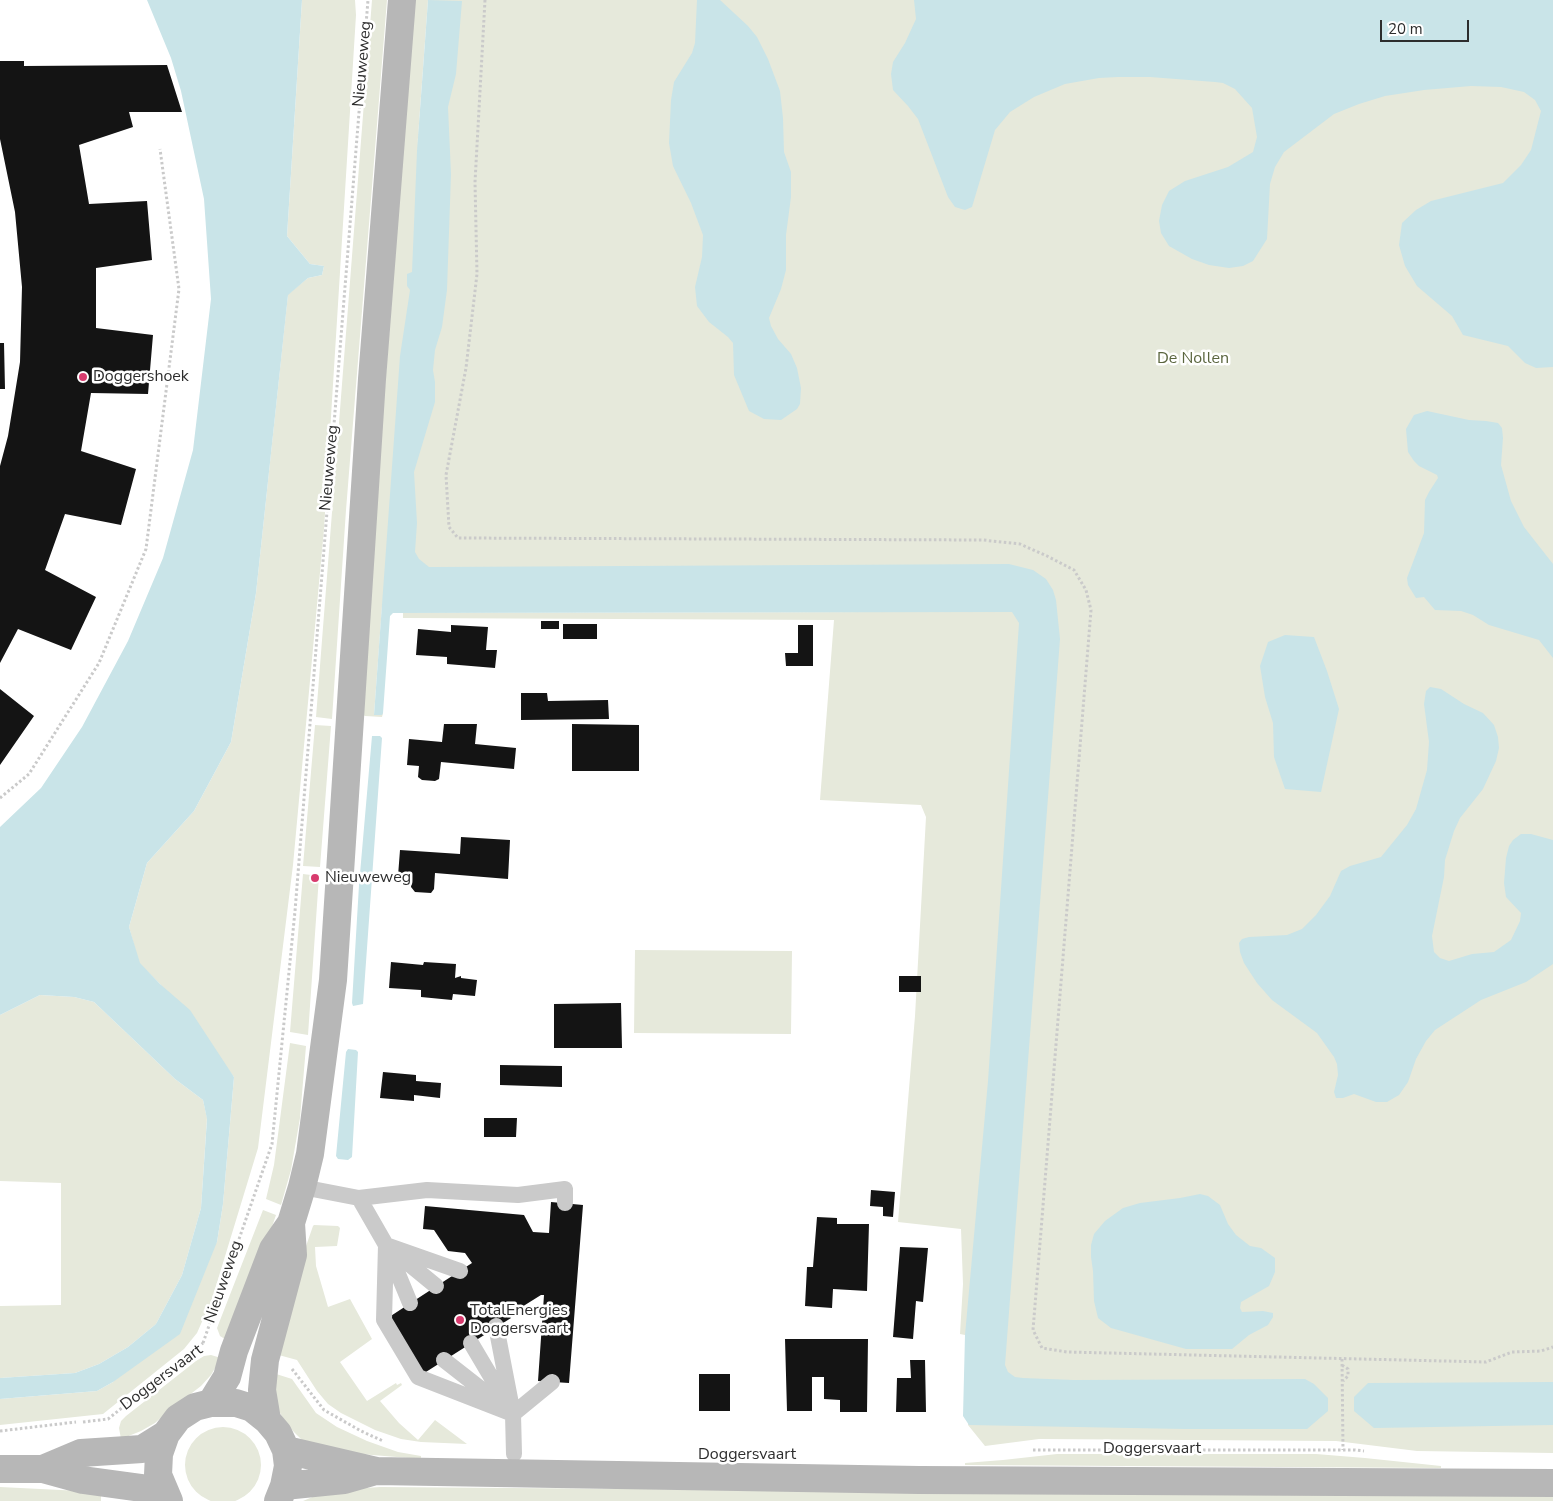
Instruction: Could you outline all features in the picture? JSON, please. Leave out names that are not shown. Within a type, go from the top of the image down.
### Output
[{"type":"street","name":"Nieuweweg","points":[[396,0],[398,45]]},
{"type":"street","name":"Nieuweweg","points":[[211,1403],[227,1377],[234,1352],[272,1250],[291,1224],[310,1154],[333,980],[372,379],[402,0]]},
{"type":"street","name":"Nieuweweg","points":[[267,1420],[262,1390],[265,1360],[293,1255],[291,1224]]},
{"type":"street","points":[[167,1498],[158,1475],[159,1454],[166,1434],[178,1418],[195,1407],[211,1403],[236,1404],[252,1408],[267,1420],[278,1433],[286,1450],[288,1466],[281,1494]]},
{"type":"street","points":[[43,1469],[81,1453],[142,1449],[166,1434]]},
{"type":"street","name":"Doggersvaart","points":[[286,1450],[376,1471],[919,1480],[1553,1483]]},
{"type":"street","points":[[0,1470],[43,1469],[82,1480],[142,1488],[167,1498]]},
{"type":"street","name":"Doggersvaart","points":[[281,1494],[376,1471]]},
{"type":"lane","points":[[302,1187],[359,1198],[427,1190],[518,1194],[565,1189],[565,1203]]},
{"type":"lane","points":[[359,1198],[386,1245],[410,1303]]},
{"type":"lane","points":[[386,1245],[460,1271]]},
{"type":"lane","points":[[386,1245],[436,1286]]},
{"type":"lane","points":[[386,1245],[384,1320],[418,1377],[513,1414]]},
{"type":"lane","points":[[496,1326],[513,1414],[514,1454]]},
{"type":"lane","points":[[471,1343],[513,1414]]},
{"type":"lane","points":[[444,1360],[513,1414]]},
{"type":"lane","points":[[513,1414],[552,1382]]},
{"type":"path","name":"Nieuweweg","points":[[203,1343],[272,1144],[295,910],[368,0]]},
{"type":"path","points":[[486,0],[475,182],[477,274],[466,368],[446,475],[449,527],[458,538],[983,540],[1020,544],[1074,570],[1086,590],[1091,610],[1033,1330],[1042,1348],[1067,1352],[1486,1362],[1512,1352],[1540,1352],[1553,1347]]},
{"type":"path","points":[[0,798],[29,774],[98,663],[146,550],[179,289],[160,149]]},
{"type":"path","name":"Doggersvaart","points":[[0,1431],[108,1419],[203,1343],[234,1352]]},
{"type":"path","points":[[1342,1359],[1343,1450]]},
{"type":"path","points":[[265,1360],[292,1369],[324,1410],[361,1432],[387,1442]]},
{"type":"path","name":"Doggersvaart","points":[[1024,1450],[1343,1450],[1372,1452]]},
{"type":"green space","points":[[302,0],[355,0],[356,15],[324,529],[293,865],[258,1148],[212,1299],[197,1333],[184,1349],[103,1414],[0,1425],[0,1399],[97,1391],[113,1382],[217,1242],[223,1204],[234,1077],[160,984],[139,963],[129,927],[147,863],[194,811],[231,742],[256,593],[288,294],[308,278],[322,275],[324,266],[310,264],[287,236]]},
{"type":"green space","points":[[372,0],[387,0],[346,510],[332,719],[316,717]]},
{"type":"green space","name":"De Nollen","points":[[415,0],[428,0],[417,151],[430,0],[1553,0],[1553,1453],[1417,1451],[1336,1441],[1039,1439],[985,1446],[968,1425],[965,1335],[960,1334],[963,1284],[961,1229],[898,1222],[915,1016],[926,817],[921,805],[820,800],[834,620],[403,618],[403,613],[879,612],[382,606],[374,715],[383,713],[382,717],[361,714]]},
{"type":"green space","points":[[315,725],[331,726],[320,867],[303,866]]},
{"type":"green space","points":[[303,874],[319,876],[308,1035],[290,1032]]},
{"type":"green space","points":[[635,950],[792,951],[791,1034],[634,1033]]},
{"type":"green space","points":[[40,995],[74,997],[94,1002],[175,1079],[203,1100],[207,1118],[201,1208],[182,1275],[156,1324],[128,1347],[99,1364],[75,1373],[0,1378],[0,1306],[61,1305],[61,1183],[0,1181],[0,1015]]},
{"type":"green space","points":[[290,1043],[306,1046],[300,1118],[291,1170],[281,1205],[266,1199],[274,1165]]},
{"type":"green space","points":[[263,1210],[276,1215],[256,1274],[228,1341],[220,1336],[217,1328]]},
{"type":"green space","points":[[314,1225],[338,1226],[340,1228],[337,1246],[315,1247],[316,1266],[328,1307],[350,1299],[372,1339],[340,1362],[367,1401],[396,1383],[397,1385],[401,1383],[402,1385],[380,1401],[399,1423],[418,1440],[435,1420],[467,1444],[401,1439],[375,1430],[341,1413],[328,1404],[317,1391],[297,1360],[275,1354],[305,1249]]},
{"type":"green space","points":[[211,1355],[221,1358],[211,1375],[201,1386],[155,1423],[121,1439],[119,1428],[121,1421],[126,1416],[196,1361],[204,1356]]},
{"type":"green space","points":[[273,1373],[292,1379],[316,1413],[337,1427],[367,1441],[398,1452],[421,1456],[421,1459],[348,1453],[302,1440],[283,1418],[274,1403]]},
{"type":"green space","points":[[223,1427],[237,1430],[250,1438],[258,1451],[261,1465],[258,1479],[250,1492],[237,1500],[223,1503],[209,1500],[196,1492],[188,1479],[185,1465],[188,1451],[196,1438],[209,1430]]},
{"type":"green space","points":[[1057,1454],[1316,1454],[1441,1466],[1441,1468],[965,1465],[965,1463]]},
{"type":"green space","points":[[0,1487],[101,1492],[101,1501],[0,1501]]},
{"type":"green space","points":[[380,1487],[1553,1496],[1553,1501],[303,1501],[322,1493],[336,1490]]},
{"type":"water","points":[[147,0],[302,0],[287,236],[310,264],[324,266],[322,275],[308,278],[288,295],[256,593],[231,742],[194,811],[147,863],[129,927],[140,963],[160,984],[190,1010],[234,1077],[223,1204],[217,1242],[180,1334],[113,1382],[97,1391],[0,1399],[0,1378],[75,1373],[99,1364],[128,1347],[156,1324],[182,1275],[201,1208],[207,1119],[203,1100],[175,1079],[94,1002],[74,997],[40,995],[0,1015],[0,827],[41,788],[82,727],[128,641],[163,558],[193,450],[211,299],[204,199],[181,91],[171,58]]},
{"type":"water","points":[[428,0],[462,1],[456,74],[448,107],[451,174],[447,290],[442,327],[435,350],[433,370],[435,402],[414,472],[417,523],[415,552],[419,559],[429,567],[1009,564],[1033,570],[1046,579],[1053,590],[1056,600],[1060,639],[1005,1365],[1008,1372],[1015,1377],[1023,1378],[1074,1380],[1305,1379],[1314,1384],[1328,1398],[1328,1411],[1307,1429],[969,1425],[963,1416],[965,1335],[988,1081],[1019,623],[1012,612],[393,613],[390,616],[383,713],[382,715],[374,715],[400,356],[410,290],[407,286],[407,274],[412,272],[417,151]]},
{"type":"water","points":[[697,0],[720,0],[748,26],[757,37],[768,59],[780,91],[784,152],[791,172],[791,197],[786,235],[786,270],[781,289],[769,318],[778,339],[791,354],[797,368],[801,388],[800,404],[797,409],[781,420],[764,419],[749,411],[734,375],[733,343],[709,322],[697,306],[695,287],[702,257],[703,235],[691,203],[673,166],[669,143],[671,100],[674,82],[692,53],[695,43]]},
{"type":"water","points":[[914,0],[1553,0],[1553,367],[1536,368],[1525,363],[1508,346],[1463,335],[1452,316],[1417,286],[1405,266],[1399,245],[1402,223],[1416,210],[1431,201],[1503,183],[1521,165],[1531,150],[1541,111],[1535,100],[1524,92],[1501,87],[1471,86],[1424,90],[1385,96],[1334,114],[1284,152],[1275,167],[1270,184],[1267,239],[1253,261],[1243,266],[1229,268],[1209,265],[1192,259],[1169,246],[1161,233],[1159,221],[1162,205],[1169,191],[1185,181],[1228,167],[1253,152],[1257,137],[1252,108],[1235,89],[1223,83],[1215,82],[1150,77],[1118,77],[1065,84],[1034,97],[1010,112],[995,130],[972,207],[965,210],[955,207],[948,197],[918,119],[893,90],[891,74],[893,62],[905,43],[916,19]]},
{"type":"water","points":[[1427,411],[1469,420],[1498,423],[1502,428],[1501,465],[1511,501],[1524,527],[1553,564],[1553,658],[1539,640],[1489,625],[1473,615],[1461,611],[1435,610],[1424,597],[1416,598],[1408,585],[1407,578],[1424,533],[1425,500],[1438,478],[1437,475],[1419,466],[1408,452],[1406,429],[1414,415]]},
{"type":"water","points":[[1285,635],[1314,637],[1339,709],[1321,792],[1285,789],[1274,757],[1273,723],[1265,697],[1260,666],[1268,642]]},
{"type":"water","points":[[1430,687],[1441,689],[1464,704],[1483,713],[1494,725],[1499,748],[1496,761],[1483,789],[1460,818],[1454,831],[1445,860],[1444,877],[1432,936],[1434,952],[1440,958],[1449,961],[1472,954],[1494,952],[1511,940],[1520,921],[1521,913],[1506,897],[1504,883],[1506,858],[1509,846],[1513,840],[1521,834],[1531,834],[1553,840],[1553,964],[1526,982],[1481,1000],[1435,1030],[1416,1059],[1408,1082],[1399,1095],[1387,1102],[1376,1102],[1354,1094],[1343,1098],[1336,1098],[1334,1092],[1338,1075],[1334,1057],[1317,1033],[1272,1000],[1257,983],[1244,963],[1239,943],[1242,939],[1249,937],[1287,935],[1302,929],[1316,915],[1330,896],[1341,871],[1350,866],[1381,857],[1407,825],[1416,809],[1427,770],[1429,742],[1424,704],[1426,691]]},
{"type":"water","points":[[372,736],[380,736],[382,738],[363,1004],[353,1006],[359,885]]},
{"type":"water","points":[[348,1049],[358,1052],[352,1157],[348,1160],[338,1159],[336,1156],[346,1052]]},
{"type":"water","points":[[1200,1194],[1208,1196],[1220,1205],[1228,1224],[1236,1235],[1250,1246],[1261,1248],[1275,1258],[1275,1272],[1269,1286],[1241,1302],[1240,1308],[1242,1312],[1263,1311],[1273,1313],[1273,1317],[1268,1325],[1249,1335],[1232,1349],[1186,1349],[1111,1328],[1098,1318],[1094,1301],[1091,1245],[1094,1234],[1105,1221],[1123,1208],[1140,1203]]},
{"type":"water","points":[[1553,1382],[1553,1425],[1374,1428],[1354,1411],[1354,1397],[1368,1383]]},
{"type":"building","name":"Doggershoek","points":[[0,61],[24,61],[24,66],[167,65],[182,112],[129,112],[133,127],[79,145],[89,204],[147,201],[152,260],[96,268],[96,328],[153,335],[148,394],[91,393],[81,451],[136,469],[121,525],[65,514],[45,570],[96,597],[71,650],[18,629],[0,663],[0,466],[8,436],[20,362],[22,287],[15,212],[0,139]]},
{"type":"building","points":[[0,343],[4,343],[5,389],[0,389]]},
{"type":"building","points":[[541,621],[559,621],[559,629],[541,629]]},
{"type":"building","points":[[563,624],[597,624],[597,639],[563,639]]},
{"type":"building","points":[[451,625],[488,627],[486,650],[497,650],[495,668],[447,664],[447,657],[416,655],[418,629],[451,632]]},
{"type":"building","points":[[798,625],[813,625],[813,666],[786,666],[785,653],[798,653]]},
{"type":"building","points":[[0,689],[34,716],[0,765]]},
{"type":"building","points":[[521,693],[547,693],[548,701],[608,700],[609,719],[521,720]]},
{"type":"building","points":[[444,724],[477,724],[475,744],[516,748],[514,769],[441,762],[439,779],[435,781],[422,780],[418,777],[419,766],[407,765],[409,739],[442,742]]},
{"type":"building","points":[[572,724],[639,725],[639,771],[572,771]]},
{"type":"building","points":[[461,837],[510,840],[508,879],[435,873],[434,889],[431,893],[415,892],[411,887],[412,877],[398,876],[400,850],[460,854]]},
{"type":"building","points":[[391,962],[423,965],[424,962],[456,964],[455,978],[461,976],[461,978],[477,980],[475,996],[453,994],[452,1000],[421,997],[421,990],[389,988]]},
{"type":"building","points":[[899,976],[921,976],[921,992],[899,992]]},
{"type":"building","points":[[621,1003],[622,1048],[554,1048],[554,1004]]},
{"type":"building","points":[[500,1065],[562,1066],[562,1087],[500,1085]]},
{"type":"building","points":[[383,1072],[416,1075],[416,1081],[441,1083],[440,1098],[414,1095],[414,1101],[380,1098]]},
{"type":"building","points":[[484,1118],[517,1118],[516,1137],[484,1137]]},
{"type":"building","points":[[871,1190],[895,1192],[893,1217],[883,1216],[883,1207],[870,1206]]},
{"type":"building","points":[[551,1202],[583,1205],[569,1383],[538,1381],[544,1295],[509,1315],[511,1318],[418,1377],[380,1323],[472,1263],[465,1253],[448,1251],[434,1230],[423,1229],[425,1206],[524,1215],[533,1232],[549,1233]]},
{"type":"building","points":[[817,1217],[837,1218],[837,1224],[869,1224],[867,1291],[833,1289],[832,1308],[805,1306],[807,1267],[813,1267]]},
{"type":"building","points":[[900,1247],[928,1248],[923,1302],[916,1301],[913,1339],[893,1337]]},
{"type":"building","points":[[785,1339],[868,1339],[867,1412],[840,1412],[840,1400],[824,1399],[824,1377],[812,1377],[812,1411],[787,1411]]},
{"type":"building","points":[[910,1360],[925,1360],[926,1412],[896,1412],[897,1378],[911,1378]]},
{"type":"building","points":[[699,1374],[730,1374],[730,1411],[699,1411]]},
{"type":"place","name":"Doggershoek","points":[[83,377]]},
{"type":"place","name":"Nieuweweg","points":[[315,878]]},
{"type":"place","name":"TotalEnergies Doggersvaart","points":[[460,1320]]}]
